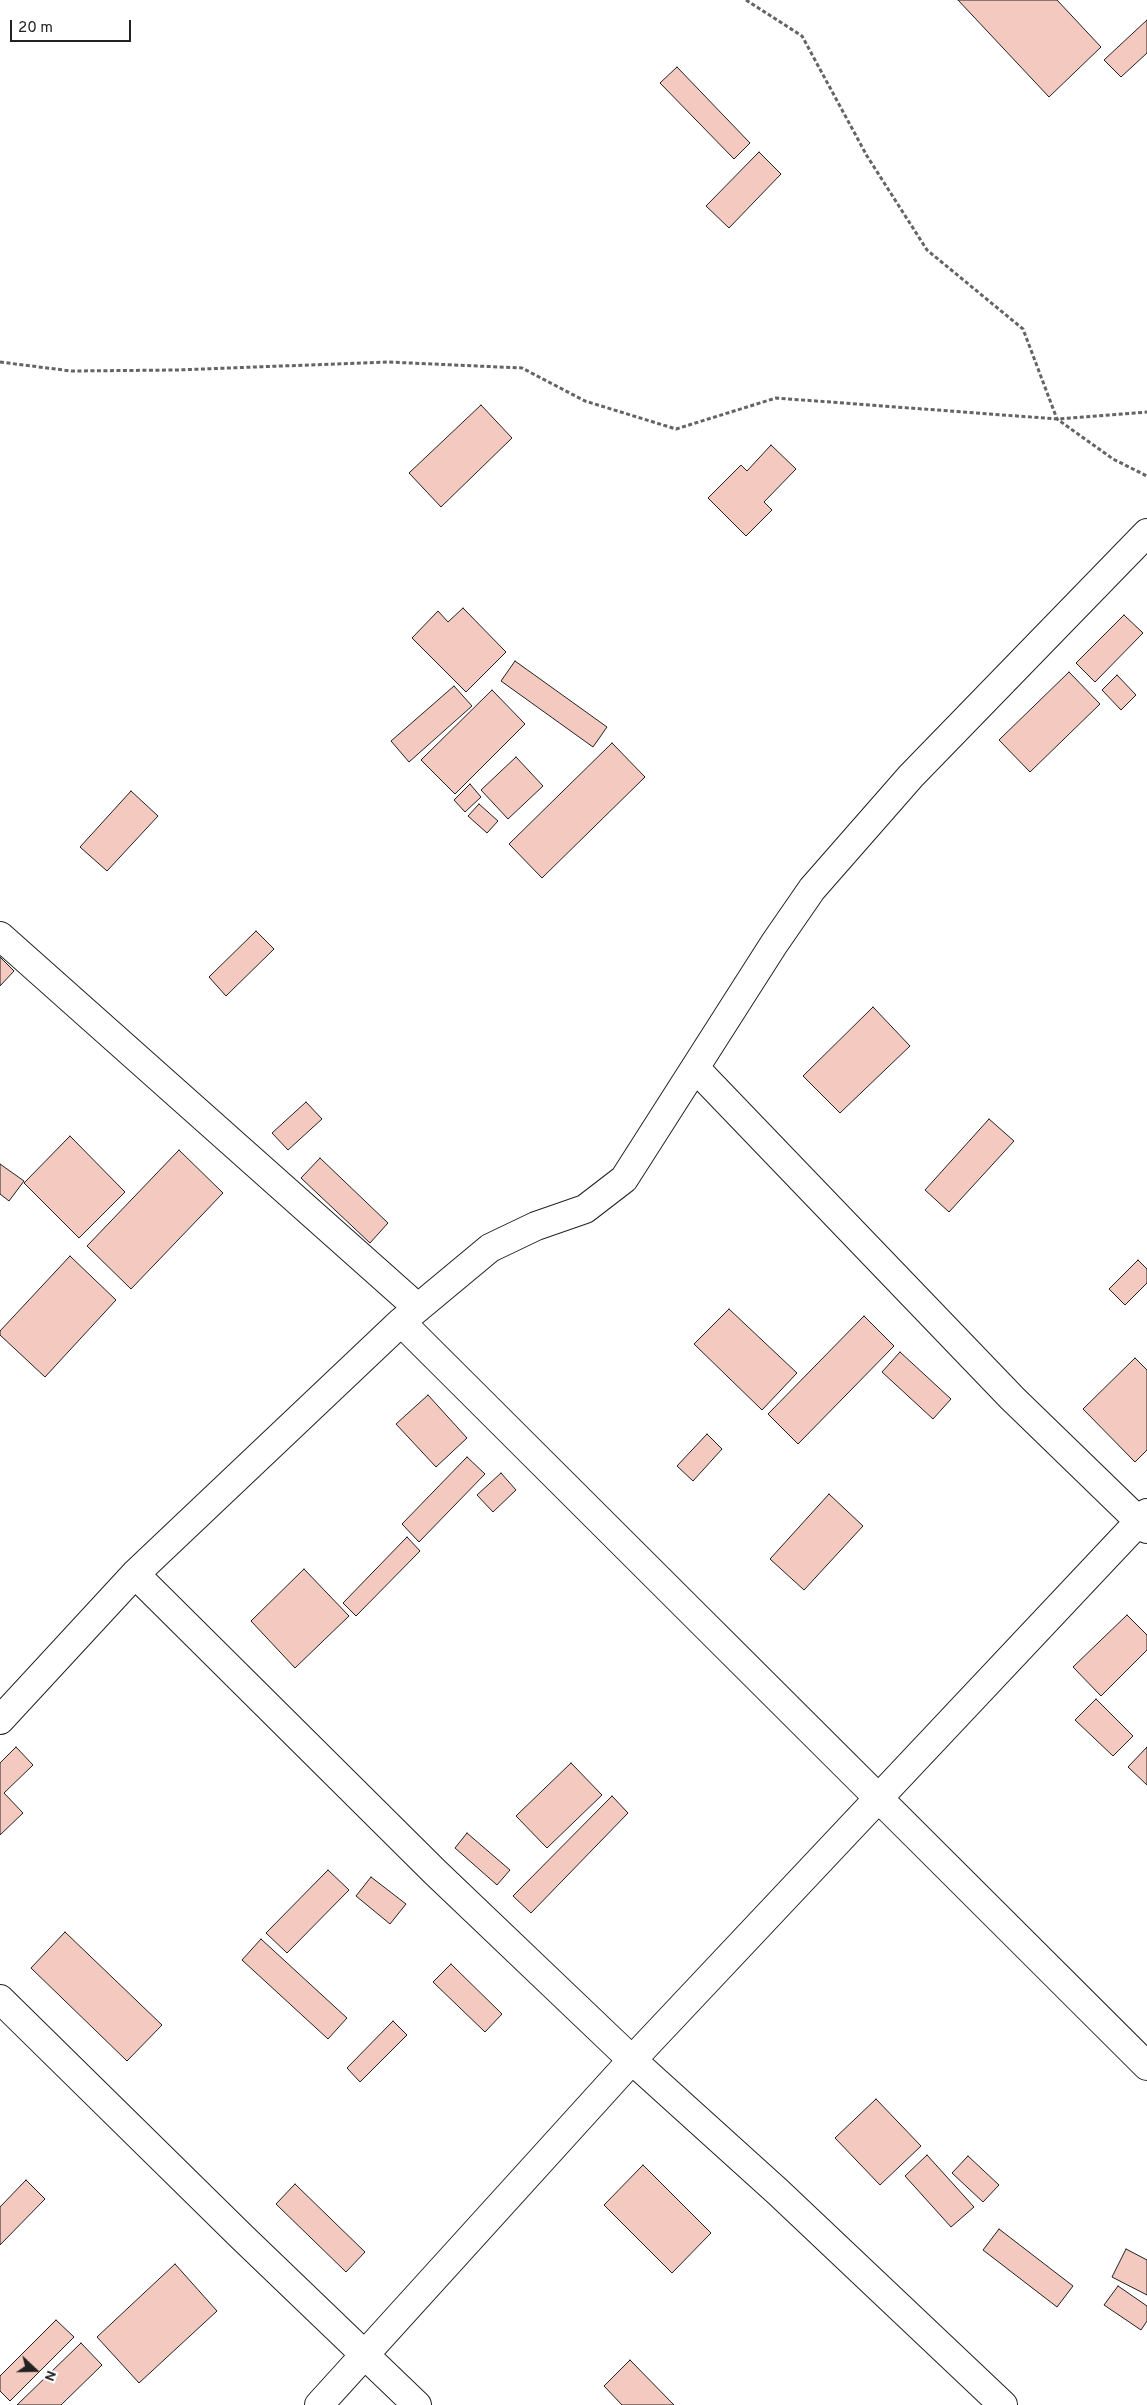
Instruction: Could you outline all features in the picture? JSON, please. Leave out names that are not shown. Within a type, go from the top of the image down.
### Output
[{"type":"street","points":[[0,1720],[135,1574],[409,1315],[490,1248],[536,1226],[585,1209],[624,1179],[696,1069],[774,944],[812,889],[911,776],[1147,533]]},
{"type":"street","points":[[0,936],[409,1315],[879,1799],[1147,2066]]},
{"type":"street","points":[[319,2405],[632,2060],[1144,1521],[1012,1398],[696,1069]]},
{"type":"street","points":[[135,1574],[318,1758],[632,2060],[778,2192],[1003,2405]]},
{"type":"street","points":[[0,1999],[416,2405]]},
{"type":"path","points":[[746,0],[802,36],[867,156],[928,250],[1023,329],[1057,418],[1113,459],[1147,476]]},
{"type":"path","points":[[0,362],[71,371],[176,370],[388,362],[522,368],[585,401],[676,429],[776,398],[1057,418],[1147,412]]},
{"type":"building","points":[[958,0],[1057,0],[1101,47],[1049,97]]},
{"type":"building","points":[[1147,20],[1147,53],[1121,77],[1104,60]]},
{"type":"building","points":[[677,67],[750,143],[734,159],[660,83]]},
{"type":"building","points":[[759,152],[781,174],[729,228],[706,206]]},
{"type":"building","points":[[481,405],[512,438],[441,507],[409,473]]},
{"type":"building","points":[[771,445],[796,469],[764,502],[772,510],[746,536],[708,498],[741,465],[747,471]]},
{"type":"building","points":[[463,608],[506,652],[466,692],[412,638],[438,611],[448,622]]},
{"type":"building","points":[[1124,615],[1143,633],[1095,682],[1076,663]]},
{"type":"building","points":[[515,661],[607,727],[593,747],[501,681]]},
{"type":"building","points":[[1069,672],[1100,704],[1030,772],[999,740]]},
{"type":"building","points":[[1117,675],[1136,695],[1121,710],[1102,690]]},
{"type":"building","points":[[454,686],[472,706],[409,762],[391,741]]},
{"type":"building","points":[[492,690],[525,724],[455,794],[421,760]]},
{"type":"building","points":[[612,743],[645,777],[542,878],[509,844]]},
{"type":"building","points":[[516,757],[543,786],[508,819],[481,790]]},
{"type":"building","points":[[470,784],[481,797],[465,812],[454,800]]},
{"type":"building","points":[[131,791],[158,816],[107,871],[80,847]]},
{"type":"building","points":[[479,804],[498,821],[487,833],[468,816]]},
{"type":"building","points":[[256,931],[274,949],[226,996],[209,977]]},
{"type":"building","points":[[0,957],[14,971],[0,986]]},
{"type":"building","points":[[873,1007],[910,1046],[840,1113],[803,1076]]},
{"type":"building","points":[[306,1102],[322,1119],[288,1150],[272,1133]]},
{"type":"building","points":[[989,1119],[1014,1141],[949,1212],[925,1190]]},
{"type":"building","points":[[70,1136],[125,1192],[79,1238],[24,1183]]},
{"type":"building","points":[[179,1150],[223,1193],[131,1289],[87,1246]]},
{"type":"building","points":[[320,1158],[388,1223],[370,1243],[301,1178]]},
{"type":"building","points":[[0,1164],[24,1181],[9,1201],[0,1194]]},
{"type":"building","points":[[70,1256],[116,1300],[45,1377],[0,1335],[0,1331]]},
{"type":"building","points":[[1138,1260],[1147,1269],[1147,1283],[1125,1305],[1109,1289]]},
{"type":"building","points":[[729,1309],[797,1373],[762,1410],[694,1344]]},
{"type":"building","points":[[864,1316],[894,1346],[798,1444],[768,1414]]},
{"type":"building","points":[[900,1352],[951,1399],[933,1419],[882,1372]]},
{"type":"building","points":[[1135,1358],[1147,1370],[1147,1450],[1135,1462],[1083,1409]]},
{"type":"building","points":[[428,1395],[467,1438],[436,1467],[396,1424]]},
{"type":"building","points":[[707,1434],[722,1449],[693,1481],[677,1466]]},
{"type":"building","points":[[467,1457],[485,1474],[419,1542],[402,1524]]},
{"type":"building","points":[[501,1473],[516,1490],[493,1512],[477,1495]]},
{"type":"building","points":[[829,1494],[863,1526],[804,1590],[770,1559]]},
{"type":"building","points":[[407,1537],[420,1551],[356,1616],[343,1603]]},
{"type":"building","points":[[304,1569],[349,1616],[295,1668],[251,1621]]},
{"type":"building","points":[[1127,1615],[1147,1635],[1147,1650],[1101,1696],[1073,1667]]},
{"type":"building","points":[[1096,1699],[1133,1736],[1113,1756],[1075,1720]]},
{"type":"building","points":[[16,1747],[33,1765],[4,1793],[23,1813],[0,1835],[0,1763]]},
{"type":"building","points":[[1147,1747],[1147,1785],[1128,1767]]},
{"type":"building","points":[[571,1763],[602,1795],[547,1848],[516,1816]]},
{"type":"building","points":[[612,1796],[628,1813],[531,1913],[513,1896]]},
{"type":"building","points":[[467,1833],[510,1870],[497,1885],[455,1848]]},
{"type":"building","points":[[328,1870],[349,1890],[287,1953],[266,1933]]},
{"type":"building","points":[[371,1877],[406,1904],[390,1924],[356,1896]]},
{"type":"building","points":[[65,1932],[162,2025],[127,2061],[31,1968]]},
{"type":"building","points":[[261,1939],[347,2018],[328,2039],[242,1960]]},
{"type":"building","points":[[451,1964],[502,2014],[485,2032],[433,1982]]},
{"type":"building","points":[[393,2021],[407,2035],[360,2082],[347,2068]]},
{"type":"building","points":[[876,2099],[921,2146],[880,2185],[835,2138]]},
{"type":"building","points":[[927,2155],[974,2207],[951,2227],[905,2176]]},
{"type":"building","points":[[968,2156],[999,2185],[983,2202],[952,2173]]},
{"type":"building","points":[[643,2165],[711,2233],[672,2273],[604,2205]]},
{"type":"building","points":[[26,2180],[45,2199],[0,2245],[0,2207]]},
{"type":"building","points":[[295,2184],[365,2252],[346,2272],[276,2204]]},
{"type":"building","points":[[999,2229],[1073,2286],[1057,2307],[983,2250]]},
{"type":"building","points":[[1126,2249],[1147,2260],[1147,2295],[1112,2277]]},
{"type":"building","points":[[175,2264],[217,2311],[139,2383],[97,2337]]},
{"type":"building","points":[[1118,2286],[1147,2306],[1147,2321],[1141,2330],[1104,2305]]},
{"type":"building","points":[[56,2320],[74,2337],[10,2401],[0,2391],[0,2376]]},
{"type":"building","points":[[81,2343],[102,2365],[61,2405],[17,2405]]},
{"type":"building","points":[[630,2360],[674,2405],[622,2405],[604,2386]]}]
